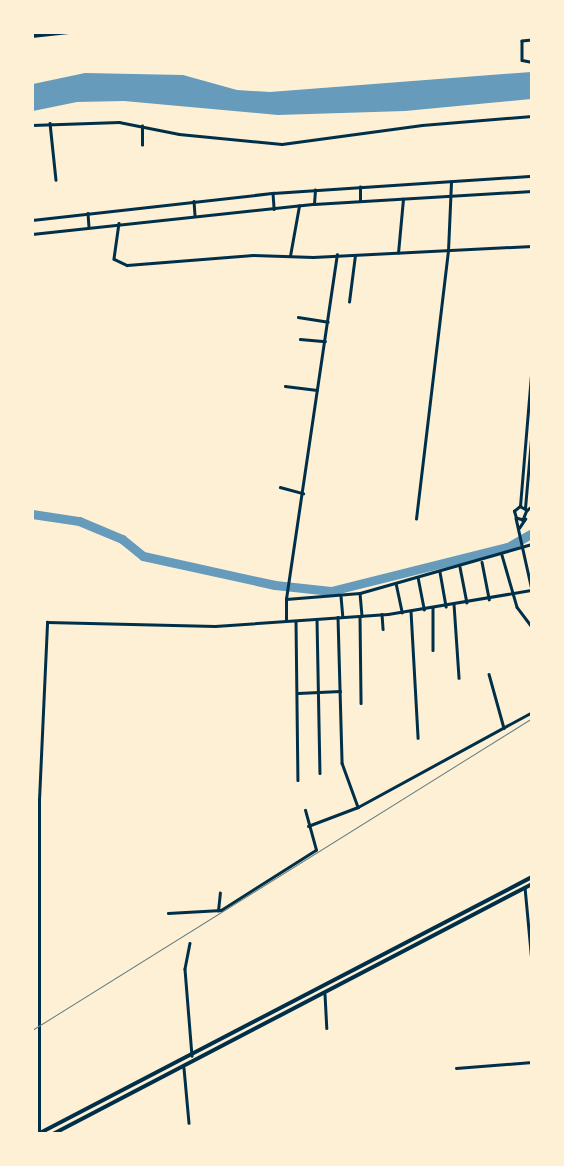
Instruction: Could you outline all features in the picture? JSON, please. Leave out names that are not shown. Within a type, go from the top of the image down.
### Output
[{"type":"main road","points":[[32,36],[69,32]]},
{"type":"main road","points":[[39,1133],[192,1056],[346,972],[532,877]]},
{"type":"main road","points":[[52,1134],[184,1068],[532,884]]},
{"type":"main road","points":[[346,972],[352,980]]},
{"type":"main road","points":[[335,978],[341,986]]},
{"type":"street","points":[[532,40],[522,41],[522,60],[532,62]]},
{"type":"street","points":[[32,125],[50,123],[142,126],[282,144],[422,124],[532,116]]},
{"type":"street","points":[[50,123],[56,180]]},
{"type":"street","points":[[142,126],[142,145]]},
{"type":"street","points":[[32,220],[273,194],[532,176]]},
{"type":"street","points":[[416,518],[448,251],[450,183]]},
{"type":"street","points":[[360,188],[360,200]]},
{"type":"street","points":[[314,203],[315,191]]},
{"type":"street","points":[[32,234],[89,225],[299,206],[314,203],[403,200],[450,195],[532,191]]},
{"type":"street","points":[[273,194],[274,207]]},
{"type":"street","points":[[398,253],[403,200]]},
{"type":"street","points":[[194,202],[195,215]]},
{"type":"street","points":[[290,256],[299,206]]},
{"type":"street","points":[[88,213],[89,225]]},
{"type":"street","points":[[119,223],[114,259],[126,265],[532,246]]},
{"type":"street","points":[[286,621],[286,597],[337,255]]},
{"type":"street","points":[[349,302],[355,255]]},
{"type":"street","points":[[298,318],[328,322]]},
{"type":"street","points":[[300,339],[325,341]]},
{"type":"street","points":[[39,1133],[38,900],[46,626],[48,621],[58,619],[215,626],[296,621],[433,608],[532,590],[530,573],[514,511],[520,506],[523,448],[532,363]]},
{"type":"street","points":[[285,386],[317,390]]},
{"type":"street","points":[[519,530],[525,518],[532,428]]},
{"type":"street","points":[[523,448],[530,448]]},
{"type":"street","points":[[280,487],[303,493]]},
{"type":"street","points":[[520,506],[526,509]]},
{"type":"street","points":[[526,509],[532,506]]},
{"type":"street","points":[[516,518],[525,518]]},
{"type":"street","points":[[286,597],[342,596],[360,593],[482,562],[532,544]]},
{"type":"street","points":[[502,556],[513,594],[532,627]]},
{"type":"street","points":[[482,562],[489,598]]},
{"type":"street","points":[[460,567],[467,602]]},
{"type":"street","points":[[440,572],[446,606]]},
{"type":"street","points":[[418,577],[424,609]]},
{"type":"street","points":[[396,583],[402,612]]},
{"type":"street","points":[[360,593],[362,703]]},
{"type":"street","points":[[342,596],[343,617]]},
{"type":"street","points":[[454,604],[459,678]]},
{"type":"street","points":[[433,608],[434,650]]},
{"type":"street","points":[[410,611],[418,738]]},
{"type":"street","points":[[382,614],[383,629]]},
{"type":"street","points":[[338,618],[342,763],[358,807]]},
{"type":"street","points":[[317,619],[320,773]]},
{"type":"street","points":[[296,621],[298,780]]},
{"type":"street","points":[[489,674],[504,728]]},
{"type":"street","points":[[298,693],[340,692]]},
{"type":"street","points":[[308,826],[358,807],[532,712]]},
{"type":"street","points":[[168,913],[218,911],[316,850],[305,810]]},
{"type":"street","points":[[525,888],[532,962]]},
{"type":"street","points":[[218,911],[220,893]]},
{"type":"street","points":[[190,943],[185,969],[192,1056]]},
{"type":"street","points":[[325,994],[327,1028]]},
{"type":"street","points":[[456,1068],[532,1062]]},
{"type":"street","points":[[184,1068],[189,1123]]},
{"type":"street","points":[[531,1134],[532,1092]]},
{"type":"water","points":[[531,72],[531,99],[405,111],[278,115],[124,101],[77,102],[33,111],[33,84],[85,73],[183,75],[237,90],[270,92]]},
{"type":"waterway","points":[[32,514],[79,521],[122,539],[143,556],[275,585],[331,591],[508,547],[532,533]]},
{"type":"railway","points":[[32,1030],[532,718]]}]
